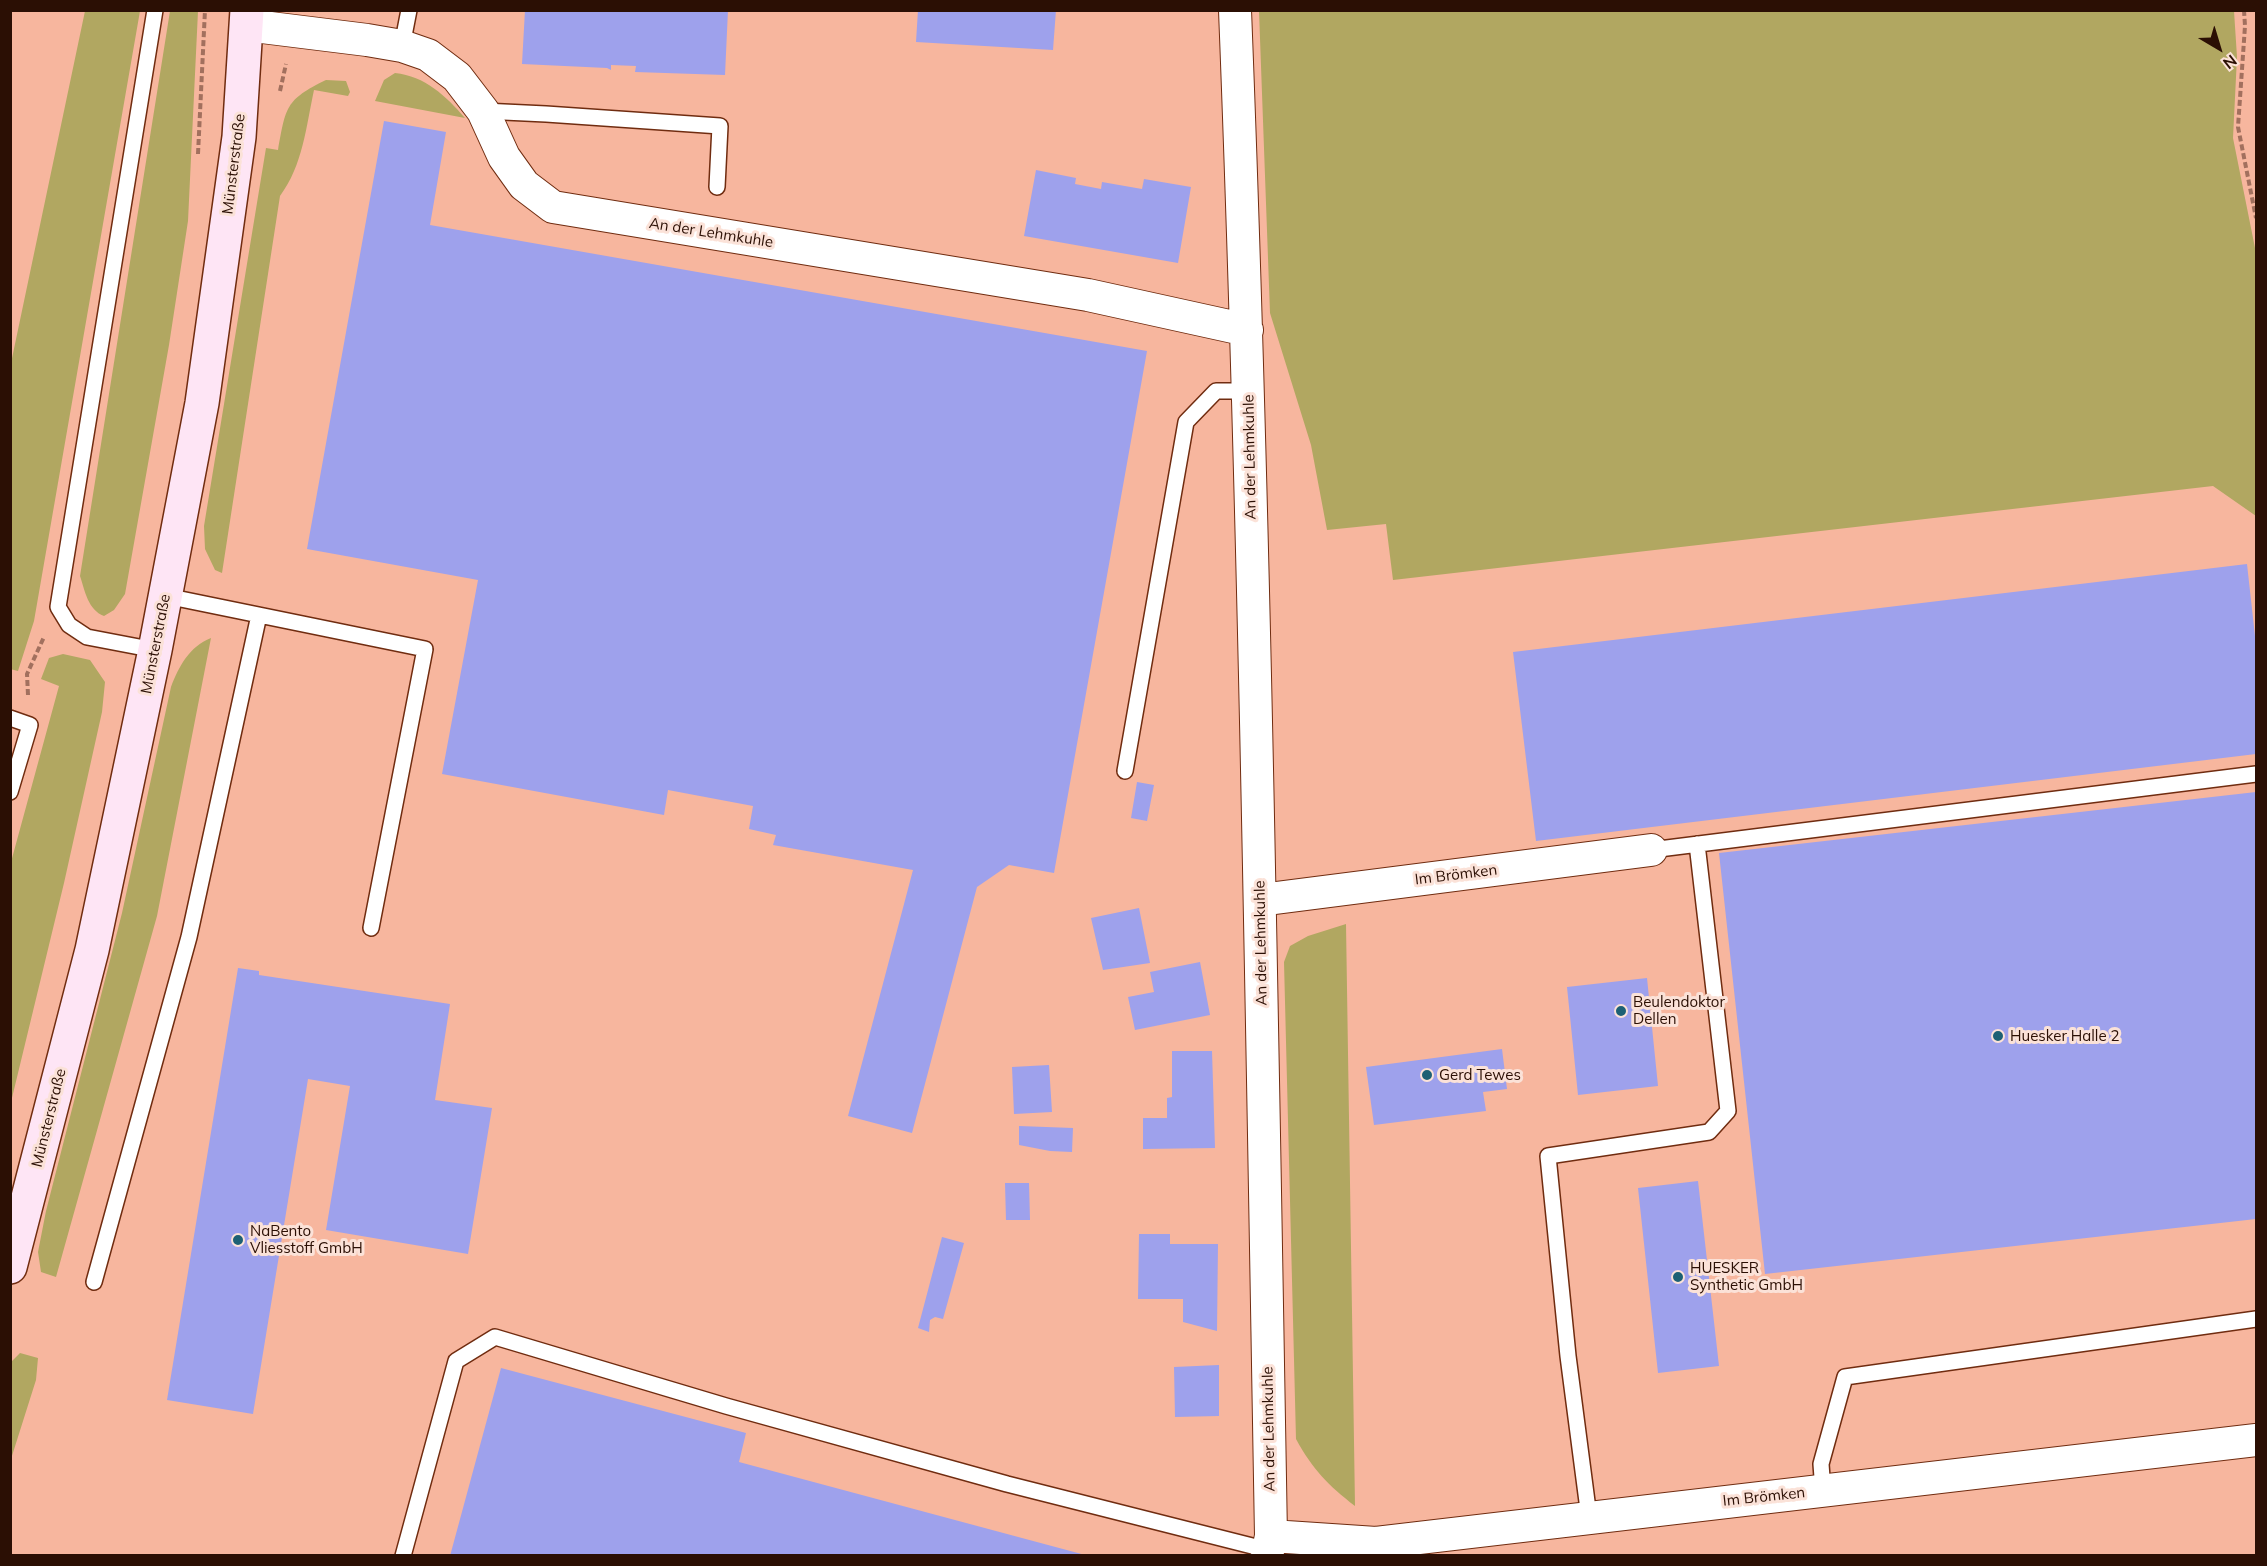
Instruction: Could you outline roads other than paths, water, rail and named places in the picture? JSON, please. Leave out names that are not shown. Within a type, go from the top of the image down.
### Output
[{"type":"main road","name":"Münsterstraße","points":[[10,1267],[92,951],[155,650],[202,403],[239,137],[246,18]]},
{"type":"street","name":"An der Lehmkuhle","points":[[1235,10],[1249,392],[1260,900],[1269,1547]]},
{"type":"street","name":"An der Lehmkuhle","points":[[246,18],[402,46],[428,55],[457,77],[483,111],[504,157],[524,185],[553,207],[1088,295],[1247,330]]},
{"type":"street","name":"Im Brömken","points":[[1260,900],[1652,850]]},
{"type":"street","name":"Im Brömken","points":[[1269,1547],[1376,1543],[2256,1440]]},
{"type":"lane","points":[[155,10],[58,607],[69,625],[87,637],[155,650]]},
{"type":"lane","points":[[402,46],[409,10]]},
{"type":"lane","points":[[483,111],[720,126],[717,187]]},
{"type":"lane","points":[[1125,771],[1186,422],[1216,391],[1249,392]]},
{"type":"lane","points":[[165,596],[425,649],[370,928]]},
{"type":"lane","points":[[94,1282],[189,938],[259,615]]},
{"type":"lane","points":[[10,718],[30,724],[10,792]]},
{"type":"lane","points":[[1652,850],[2256,774]]},
{"type":"lane","points":[[1589,1517],[1568,1356],[1548,1156],[1709,1132],[1728,1111],[1697,844]]},
{"type":"lane","points":[[1823,1491],[1821,1464],[1845,1377],[2256,1319]]},
{"type":"lane","points":[[403,1556],[456,1361],[495,1337],[726,1406],[1007,1484],[1269,1547]]},
{"type":"place","name":"Beulendoktor Dellen","points":[[1621,1011]]},
{"type":"place","name":"Huesker Halle 2","points":[[1998,1036]]},
{"type":"place","name":"Gerd Tewes","points":[[1427,1075]]},
{"type":"place","name":"NaBento Vliesstoff GmbH","points":[[238,1240]]},
{"type":"place","name":"HUESKER Synthetic GmbH","points":[[1678,1277]]}]
